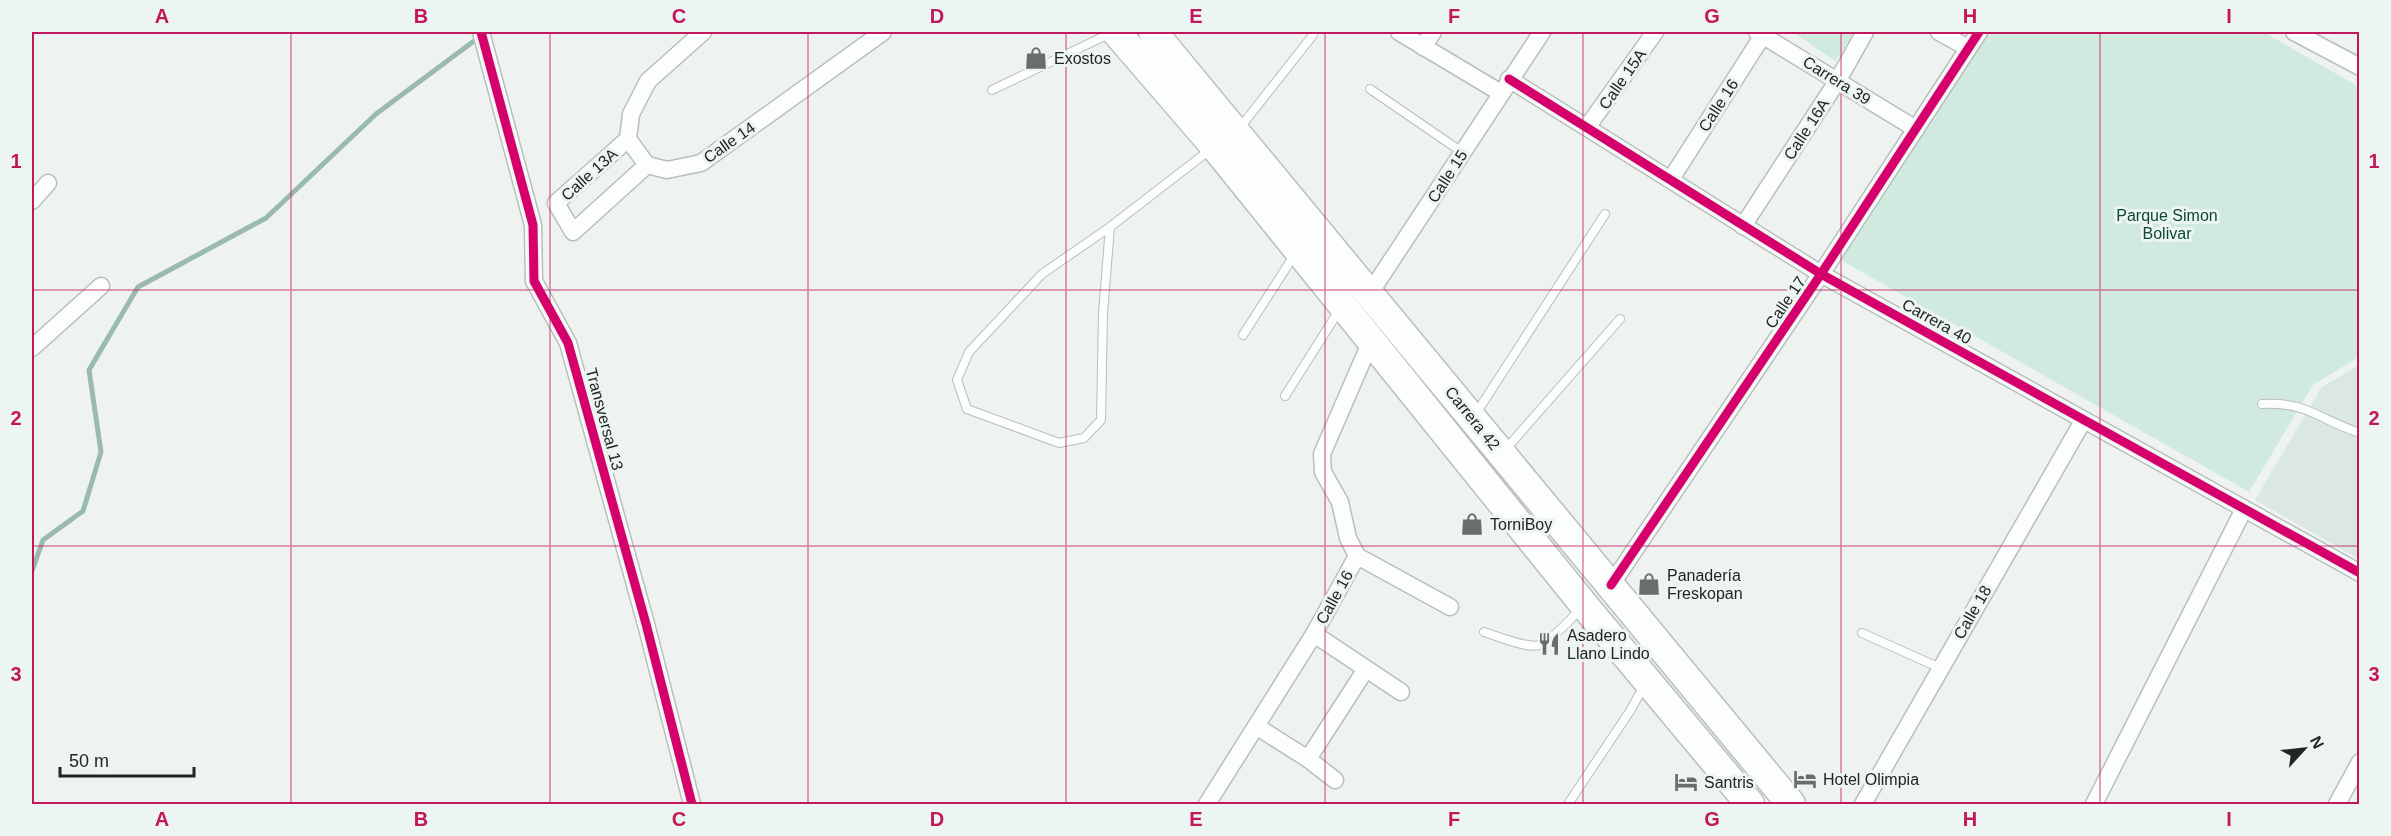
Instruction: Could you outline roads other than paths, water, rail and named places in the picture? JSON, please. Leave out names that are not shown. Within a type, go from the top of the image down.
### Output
[{"type":"highway","name":"Carrera 42","points":[[1115,32],[1226,139],[1370,292],[1791,804]]},
{"type":"highway","name":"Carrera 42","points":[[1153,32],[1226,139],[1297,251],[1584,605],[1750,804]]},
{"type":"street","name":"Calle 13A","points":[[647,165],[573,232],[556,203],[628,139],[631,114],[648,81],[703,32]]},
{"type":"street","name":"Calle 14","points":[[647,165],[667,170],[701,164],[883,32]]},
{"type":"street","name":"Carrera 40","points":[[1399,32],[1423,47],[1588,126],[1821,274],[2360,573]]},
{"type":"street","points":[[1423,47],[1432,32]]},
{"type":"street","name":"Calle 15","points":[[1355,323],[1370,292],[1542,32]]},
{"type":"street","name":"Calle 15A","points":[[1588,126],[1655,32]]},
{"type":"street","name":"Calle 16A","points":[[1743,226],[1838,80],[1865,32]]},
{"type":"street","points":[[1940,32],[1968,48]]},
{"type":"street","name":"Calle 17","points":[[1611,585],[1821,274],[1979,32]]},
{"type":"street","points":[[2294,32],[2360,68]]},
{"type":"street","name":"Carrera 39","points":[[1762,33],[1916,129]]},
{"type":"street","name":"Calle 16","points":[[1671,179],[1762,33]]},
{"type":"street","name":"Transversal 13","points":[[484,39],[533,225],[534,280],[568,343],[646,624],[692,804]]},
{"type":"street","points":[[628,139],[647,165]]},
{"type":"street","points":[[32,201],[48,183]]},
{"type":"street","points":[[32,348],[101,286]]},
{"type":"street","name":"Calle 16","points":[[1207,804],[1314,634],[1357,556],[1348,538],[1340,502],[1323,472],[1322,453],[1355,323]]},
{"type":"street","name":"Calle 18","points":[[1863,804],[2083,421]]},
{"type":"street","points":[[2094,804],[2244,509]]},
{"type":"street","points":[[1357,556],[1450,607]]},
{"type":"street","points":[[1314,634],[1401,692]]},
{"type":"street","points":[[1308,759],[1366,669]]},
{"type":"street","points":[[1256,726],[1308,759],[1335,780]]},
{"type":"street","points":[[2337,804],[2360,762]]},
{"type":"lane","points":[[992,90],[1115,32]]},
{"type":"lane","points":[[1110,227],[1103,313],[1101,420],[1084,438],[1059,443],[967,409],[957,380],[969,352],[1042,274],[1110,227],[1226,139],[1313,35]]},
{"type":"lane","points":[[1370,89],[1462,152]]},
{"type":"lane","points":[[1473,418],[1605,214]]},
{"type":"lane","points":[[1243,335],[1297,251]]},
{"type":"lane","points":[[1502,454],[1620,319]]},
{"type":"lane","points":[[1285,396],[1355,323]]},
{"type":"lane","points":[[2262,404],[2283,403],[2318,414],[2360,433]]},
{"type":"lane","points":[[1485,632],[1528,645],[1539,645],[1566,625],[1584,605]]},
{"type":"lane","points":[[1862,633],[1940,668]]},
{"type":"lane","points":[[1568,804],[1630,711],[1647,680]]},
{"type":"waterway","points":[[32,571],[43,540],[83,511],[101,452],[89,370],[138,287],[266,218],[376,114],[478,38]]},
{"type":"place","name":"Exostos","points":[[1036,58]]},
{"type":"place","name":"TorniBoy","points":[[1472,524]]},
{"type":"place","name":"Panadería Freskopan","points":[[1649,584]]},
{"type":"place","name":"Asadero Llano Lindo","points":[[1549,644]]},
{"type":"place","name":"Hotel Olimpia","points":[[1805,779]]},
{"type":"place","name":"Santris","points":[[1686,782]]},
{"type":"park label","name":"Parque Simon Bolivar","points":[[2167,224]]}]
